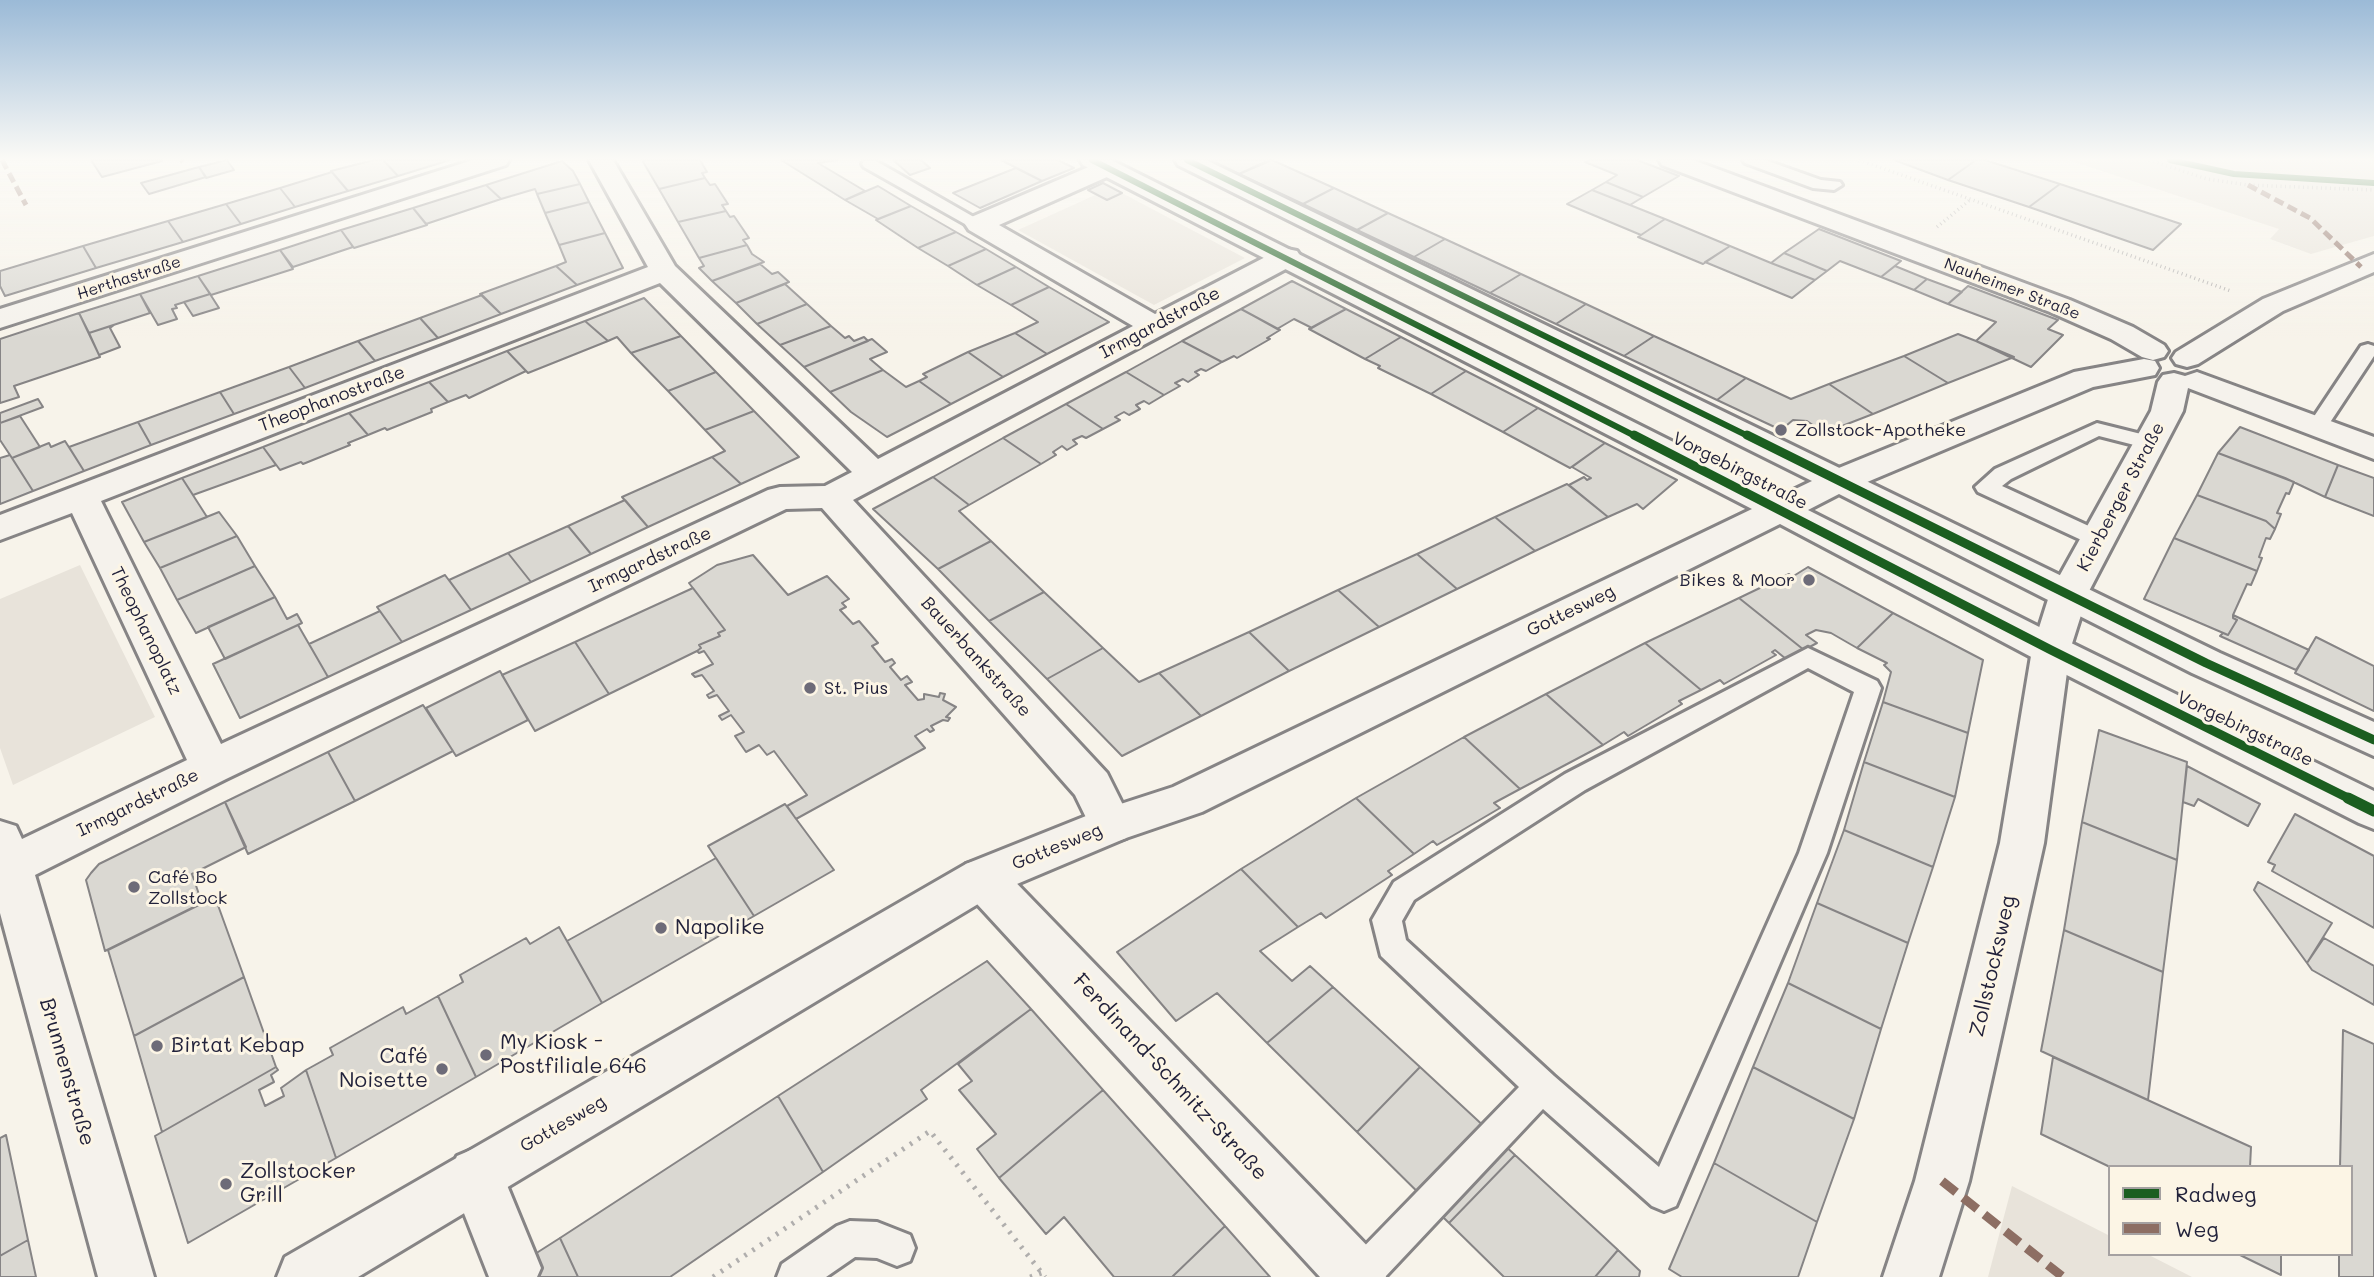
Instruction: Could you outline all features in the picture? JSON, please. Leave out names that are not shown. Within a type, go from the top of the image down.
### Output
[{"type":"street","name":"Herthastraße","points":[[0,319],[310,220]]},
{"type":"street","points":[[635,220],[664,271],[873,473]]},
{"type":"street","points":[[978,224],[987,220]]},
{"type":"street","name":"Vorgebirgstraße","points":[[1212,220],[1779,508],[2051,650],[2374,811]]},
{"type":"street","name":"Vorgebirgstraße","points":[[1308,220],[2206,663],[2374,740]]},
{"type":"street","name":"Nauheimer Straße","points":[[1830,220],[2060,306],[2122,333],[2171,368],[2374,449]]},
{"type":"street","points":[[978,224],[1154,326]]},
{"type":"street","name":"Irmgardstraße","points":[[5,852],[211,767],[779,498],[831,497],[1287,257]]},
{"type":"street","points":[[1841,481],[2085,379],[2171,368],[2273,305],[2374,262]]},
{"type":"street","name":"Theophanostraße","points":[[0,528],[664,271]]},
{"type":"street","name":"Kierberger Straße","points":[[2051,650],[2069,593],[2167,411],[2171,368]]},
{"type":"street","name":"Gottesweg","points":[[305,1277],[982,878],[1111,825],[1187,800],[1779,508],[1841,481]]},
{"type":"street","name":"Theophanoplatz","points":[[81,495],[211,767]]},
{"type":"street","name":"Bauerbankstraße","points":[[831,497],[1093,785],[1111,825]]},
{"type":"street","name":"Zollstocksweg","points":[[1911,1277],[1942,1181],[2022,843],[2051,650]]},
{"type":"street","name":"Brunnenstraße","points":[[5,852],[126,1277]]},
{"type":"street","name":"Ferdinand-Schmitz-Straße","points":[[982,878],[1359,1277]]},
{"type":"street","points":[[476,1175],[513,1268]]},
{"type":"lane","points":[[970,220],[978,224]]},
{"type":"lane","points":[[2317,427],[2368,350]]},
{"type":"lane","points":[[2098,539],[1986,488],[2003,474],[2097,429],[2150,443]]},
{"type":"lane","points":[[1808,657],[1868,688],[1813,853],[1664,1194],[1542,1087],[1392,947],[1387,920],[1404,891],[1575,782],[1808,657]]},
{"type":"lane","points":[[1359,1277],[1542,1087]]},
{"type":"lane","points":[[795,1277],[849,1239],[877,1240],[897,1248]]},
{"type":"path","points":[[2029,220],[2273,305]]},
{"type":"path","points":[[1030,1277],[1042,1273]]},
{"type":"shaded area","points":[[1041,220],[1172,220],[1245,258],[1154,305],[1018,230]]},
{"type":"shaded area","points":[[2250,220],[2374,220],[2374,236],[2311,254],[2270,239],[2279,229]]},
{"type":"shaded area","points":[[80,565],[155,717],[13,785],[0,748],[0,599]]},
{"type":"shaded area","points":[[2012,1186],[2108,1235],[2108,1256],[2151,1256],[2192,1277],[1988,1277]]},
{"type":"building","points":[[238,220],[255,220],[241,224]]},
{"type":"building","points":[[238,220],[241,224],[183,242],[168,221]]},
{"type":"building","points":[[375,220],[423,220],[427,225],[354,248],[341,230]]},
{"type":"building","points":[[422,220],[439,220],[426,224]]},
{"type":"building","points":[[548,220],[598,220],[605,233],[559,245]]},
{"type":"building","points":[[736,220],[749,238],[743,240],[747,245],[699,258],[678,222]]},
{"type":"building","points":[[876,220],[935,220],[956,232],[918,248]]},
{"type":"building","points":[[1335,220],[1376,220],[1357,230]]},
{"type":"building","points":[[1376,220],[1402,220],[1445,239],[1414,257],[1357,230]]},
{"type":"building","points":[[1604,220],[1664,220],[1641,235]]},
{"type":"building","points":[[1666,220],[1730,246],[1703,264],[1638,237]]},
{"type":"building","points":[[2065,220],[2168,220],[2181,224],[2153,250]]},
{"type":"building","points":[[168,221],[183,242],[96,268],[83,246]]},
{"type":"building","points":[[1819,229],[1901,261],[1881,277],[1840,261],[1827,271],[1784,253]]},
{"type":"building","points":[[341,230],[353,247],[293,267],[280,250]]},
{"type":"building","points":[[956,232],[986,249],[948,266],[918,248]]},
{"type":"building","points":[[605,233],[623,268],[577,285],[556,266],[566,262],[559,245]]},
{"type":"building","points":[[1445,239],[1521,274],[1490,293],[1414,257]]},
{"type":"building","points":[[747,245],[752,254],[764,262],[712,281],[699,268],[704,266],[699,258]]},
{"type":"building","points":[[83,246],[96,268],[5,296],[0,286],[0,271]]},
{"type":"building","points":[[1730,246],[1815,280],[1792,298],[1705,262]]},
{"type":"building","points":[[986,249],[1016,267],[977,285],[948,266]]},
{"type":"building","points":[[280,250],[293,269],[211,295],[198,276]]},
{"type":"building","points":[[1784,253],[1827,271],[1815,280],[1771,263]]},
{"type":"building","points":[[760,264],[772,274],[778,272],[789,282],[736,303],[712,281]]},
{"type":"building","points":[[556,266],[577,285],[501,314],[480,294]]},
{"type":"building","points":[[1895,266],[1927,279],[1914,290],[1881,277]]},
{"type":"building","points":[[1016,267],[1049,287],[1011,305],[977,285]]},
{"type":"building","points":[[1521,274],[1586,304],[1556,324],[1490,293]]},
{"type":"building","points":[[198,276],[210,294],[175,305],[177,308],[172,309],[177,319],[158,325],[140,294]]},
{"type":"building","points":[[1927,279],[1962,292],[1948,304],[1914,290]]},
{"type":"building","points":[[1292,281],[1346,309],[1312,328],[1294,319],[1277,329],[1241,309]]},
{"type":"building","points":[[785,284],[807,304],[757,324],[736,303]]},
{"type":"building","points":[[1968,286],[2058,320],[2048,329],[2063,335],[2031,367],[1976,341],[1996,322],[1948,304]]},
{"type":"building","points":[[1049,287],[1109,322],[1047,354],[1015,333],[1038,322],[1011,305]]},
{"type":"building","points":[[140,294],[150,313],[89,333],[79,313]]},
{"type":"building","points":[[210,294],[219,308],[193,316],[184,302]]},
{"type":"building","points":[[482,295],[501,314],[438,338],[420,318]]},
{"type":"building","points":[[644,298],[681,336],[631,353],[617,337],[608,341],[585,321]]},
{"type":"building","points":[[807,304],[831,326],[780,345],[757,324]]},
{"type":"building","points":[[1586,304],[1654,336],[1624,356],[1556,324]]},
{"type":"building","points":[[1241,309],[1280,330],[1237,358],[1234,356],[1222,362],[1182,341]]},
{"type":"building","points":[[1346,309],[1401,337],[1365,359],[1309,329]]},
{"type":"building","points":[[79,313],[100,357],[14,386],[19,397],[0,403],[0,339]]},
{"type":"building","points":[[420,318],[438,338],[375,361],[358,341]]},
{"type":"building","points":[[585,321],[608,341],[528,373],[507,351]]},
{"type":"building","points":[[114,325],[110,328],[120,347],[99,355],[89,333]]},
{"type":"building","points":[[831,326],[845,338],[849,336],[854,341],[864,337],[868,341],[804,367],[780,345]]},
{"type":"building","points":[[1015,333],[1047,354],[1003,377],[968,352]]},
{"type":"building","points":[[1958,334],[2014,357],[1948,383],[1904,356]]},
{"type":"building","points":[[681,336],[716,372],[668,391],[631,353]]},
{"type":"building","points":[[1654,336],[1746,378],[1717,400],[1624,356]]},
{"type":"building","points":[[1401,337],[1466,371],[1431,394],[1365,359]]},
{"type":"building","points":[[872,339],[887,352],[870,359],[883,370],[830,392],[804,367]]},
{"type":"building","points":[[358,341],[375,361],[305,388],[289,367]]},
{"type":"building","points":[[1182,341],[1222,362],[1206,371],[1201,369],[1195,372],[1199,375],[1188,382],[1183,379],[1175,383],[1180,386],[1164,395],[1126,372]]},
{"type":"building","points":[[507,351],[526,371],[469,398],[466,395],[448,402],[429,382]]},
{"type":"building","points":[[968,352],[1003,377],[951,404],[919,381],[927,377],[923,374]]},
{"type":"building","points":[[1904,356],[1948,383],[1873,414],[1829,384]]},
{"type":"building","points":[[289,367],[305,388],[234,414],[220,392]]},
{"type":"building","points":[[883,370],[906,387],[919,381],[951,404],[887,437],[851,412],[830,392]]},
{"type":"building","points":[[1466,371],[1538,408],[1503,432],[1431,394]]},
{"type":"building","points":[[716,372],[754,411],[705,430],[668,391]]},
{"type":"building","points":[[1126,372],[1164,395],[1149,404],[1144,401],[1136,405],[1140,409],[1129,415],[1124,412],[1115,417],[1120,420],[1103,429],[1066,404]]},
{"type":"building","points":[[1746,378],[1791,399],[1829,384],[1873,414],[1824,433],[1807,421],[1793,420],[1781,430],[1717,400]]},
{"type":"building","points":[[429,382],[448,402],[431,409],[432,412],[387,430],[385,428],[368,435],[349,413]]},
{"type":"building","points":[[220,392],[234,414],[151,445],[138,422]]},
{"type":"building","points":[[38,399],[43,407],[0,423],[0,413]]},
{"type":"building","points":[[1066,404],[1103,429],[1086,438],[1082,436],[1073,440],[1077,444],[1067,450],[1062,446],[1053,452],[1056,455],[1041,464],[1003,438]]},
{"type":"building","points":[[1538,408],[1605,443],[1570,468],[1503,432]]},
{"type":"building","points":[[754,411],[799,457],[741,484],[712,457],[725,451],[705,430]]},
{"type":"building","points":[[349,413],[368,435],[303,464],[301,462],[280,470],[263,447]]},
{"type":"building","points":[[20,416],[40,447],[12,458],[0,440],[0,423]]},
{"type":"building","points":[[138,422],[151,445],[84,471],[69,447]]},
{"type":"building","points":[[2240,427],[2338,465],[2325,497],[2285,478],[2218,453]]},
{"type":"building","points":[[1003,438],[1041,464],[969,505],[933,477]]},
{"type":"building","points":[[65,441],[84,471],[33,491],[12,458],[49,443],[51,447]]},
{"type":"building","points":[[1605,443],[1677,480],[1643,509],[1637,504],[1608,517],[1569,485],[1584,477],[1587,480],[1591,478],[1572,467]]},
{"type":"building","points":[[263,447],[276,465],[193,495],[182,478]]},
{"type":"building","points":[[2218,453],[2294,482],[2277,513],[2281,514],[2275,529],[2266,521],[2197,495]]},
{"type":"building","points":[[10,455],[33,491],[0,504],[0,458]]},
{"type":"building","points":[[712,457],[741,484],[648,527],[622,497]]},
{"type":"building","points":[[2338,465],[2374,478],[2374,516],[2325,497]]},
{"type":"building","points":[[933,477],[969,505],[959,511],[991,541],[938,569],[873,509]]},
{"type":"building","points":[[182,478],[207,517],[144,542],[122,502]]},
{"type":"building","points":[[1567,484],[1608,517],[1535,551],[1495,517]]},
{"type":"building","points":[[2197,495],[2266,521],[2275,529],[2270,539],[2266,538],[2257,571],[2174,538]]},
{"type":"building","points":[[625,500],[648,527],[591,554],[568,526]]},
{"type":"building","points":[[219,512],[237,536],[160,568],[144,542]]},
{"type":"building","points":[[1495,517],[1535,551],[1457,589],[1417,554]]},
{"type":"building","points":[[568,526],[591,554],[531,582],[508,553]]},
{"type":"building","points":[[237,536],[255,566],[177,600],[160,568]]},
{"type":"building","points":[[2174,538],[2257,571],[2251,585],[2247,584],[2233,615],[2237,620],[2228,635],[2144,599]]},
{"type":"building","points":[[991,541],[1044,592],[989,621],[938,569]]},
{"type":"building","points":[[508,553],[531,582],[471,610],[449,580]]},
{"type":"building","points":[[1417,554],[1457,589],[1379,627],[1338,590]]},
{"type":"building","name":"St. Pius","points":[[753,555],[788,595],[827,576],[849,599],[842,603],[846,607],[840,610],[853,624],[859,621],[878,643],[872,646],[885,662],[892,659],[895,663],[890,667],[901,680],[907,676],[912,682],[905,685],[918,700],[924,699],[924,694],[939,697],[940,693],[945,694],[943,700],[956,707],[946,717],[950,718],[948,721],[943,720],[931,726],[934,730],[930,732],[927,729],[915,736],[925,748],[796,819],[787,806],[807,795],[774,751],[767,755],[759,745],[746,752],[735,736],[744,732],[731,715],[722,720],[719,716],[729,711],[717,695],[709,698],[707,695],[714,691],[702,675],[695,677],[692,674],[713,664],[704,651],[697,651],[701,648],[699,645],[720,636],[718,633],[725,630],[689,583],[717,565]]},
{"type":"building","points":[[255,566],[275,597],[196,633],[177,600]]},
{"type":"building","points":[[1808,567],[1893,613],[1857,648],[1831,633],[1816,630],[1806,635],[1817,643],[1804,650],[1739,598],[1789,574],[1792,577]]},
{"type":"building","points":[[445,575],[471,610],[402,642],[377,607]]},
{"type":"building","points":[[693,588],[725,630],[718,633],[720,636],[699,645],[701,648],[697,651],[609,694],[575,642]]},
{"type":"building","points":[[1338,590],[1379,627],[1289,671],[1249,632]]},
{"type":"building","points":[[1044,592],[1103,648],[1047,679],[989,621]]},
{"type":"building","points":[[275,597],[287,619],[297,614],[302,623],[225,659],[208,627]]},
{"type":"building","points":[[1739,598],[1804,650],[1786,659],[1775,650],[1772,652],[1776,655],[1724,684],[1720,680],[1701,690],[1645,643]]},
{"type":"building","points":[[380,611],[402,642],[328,677],[309,644]]},
{"type":"building","points":[[1893,613],[1983,660],[1968,733],[1883,702],[1891,672],[1884,665],[1887,663],[1857,648]]},
{"type":"building","points":[[2233,615],[2309,650],[2296,670],[2220,636],[2223,633],[2228,635],[2237,620]]},
{"type":"building","points":[[298,625],[328,677],[240,718],[213,664]]},
{"type":"building","points":[[1249,632],[1289,671],[1201,716],[1159,673]]},
{"type":"building","points":[[2316,637],[2374,666],[2374,711],[2295,673]]},
{"type":"building","points":[[575,642],[609,694],[535,731],[502,675]]},
{"type":"building","points":[[1645,643],[1701,690],[1679,701],[1682,704],[1628,736],[1624,732],[1603,745],[1546,694]]},
{"type":"building","points":[[1103,648],[1139,682],[1159,673],[1201,716],[1122,756],[1047,679]]},
{"type":"building","points":[[500,671],[528,720],[456,756],[426,708]]},
{"type":"building","points":[[1546,694],[1603,745],[1520,789],[1464,737]]},
{"type":"building","points":[[1883,702],[1968,733],[1955,797],[1864,762]]},
{"type":"building","points":[[423,705],[453,751],[355,801],[328,752]]},
{"type":"building","points":[[2099,730],[2187,762],[2177,860],[2082,822]]},
{"type":"building","points":[[1464,737],[1520,789],[1494,803],[1500,808],[1437,845],[1433,841],[1414,854],[1356,798]]},
{"type":"building","points":[[328,752],[355,801],[248,854],[225,802]]},
{"type":"building","points":[[1864,762],[1955,797],[1933,867],[1844,830]]},
{"type":"building","points":[[2187,766],[2260,804],[2248,826],[2198,799],[2194,806],[2183,802]]},
{"type":"building","points":[[1356,798],[1414,854],[1388,871],[1392,875],[1326,918],[1321,913],[1298,927],[1241,869]]},
{"type":"building","points":[[225,802],[246,847],[192,874],[202,903],[105,951],[86,880],[91,873],[99,864]]},
{"type":"building","points":[[785,804],[834,870],[754,916],[708,846]]},
{"type":"building","points":[[2295,814],[2374,856],[2374,928],[2272,871],[2275,865],[2268,862]]},
{"type":"building","points":[[2082,822],[2177,860],[2163,972],[2064,930]]},
{"type":"building","points":[[1844,830],[1933,867],[1908,943],[1817,903]]},
{"type":"building","name":"Napolike","points":[[716,858],[754,916],[602,1003],[567,941]]},
{"type":"building","points":[[1241,869],[1298,927],[1260,951],[1292,981],[1310,966],[1333,987],[1267,1043],[1217,993],[1176,1021],[1117,952]]},
{"type":"building","points":[[2258,882],[2332,923],[2307,963],[2254,890]]},
{"type":"building","points":[[215,897],[244,977],[134,1036],[108,950]]},
{"type":"building","points":[[1817,903],[1908,943],[1881,1029],[1788,983]]},
{"type":"building","points":[[559,927],[602,1003],[476,1077],[438,996],[463,982],[460,975],[526,938],[530,944]]},
{"type":"building","points":[[2064,930],[2163,972],[2148,1100],[2041,1051]]},
{"type":"building","points":[[2324,938],[2374,966],[2374,1005],[2312,970],[2307,963]]},
{"type":"building","points":[[987,961],[1031,1009],[921,1090],[927,1099],[823,1172],[778,1096]]},
{"type":"building","points":[[244,977],[276,1067],[162,1132],[134,1036]]},
{"type":"building","points":[[1788,983],[1881,1029],[1854,1119],[1753,1067]]},
{"type":"building","points":[[1333,987],[1420,1067],[1357,1132],[1267,1043]]},
{"type":"building","points":[[438,996],[476,1077],[336,1158],[306,1070],[333,1055],[330,1048],[403,1007],[406,1014]]},
{"type":"building","points":[[1031,1009],[1103,1090],[999,1178],[977,1149],[996,1134],[959,1090],[972,1081],[958,1064]]},
{"type":"building","points":[[2343,1030],[2374,1044],[2374,1277],[2339,1277],[2339,1256],[2353,1256],[2353,1165],[2340,1165]]},
{"type":"building","points":[[2053,1057],[2251,1147],[2250,1165],[2108,1166],[2041,1134]]},
{"type":"building","points":[[276,1067],[278,1070],[271,1075],[274,1082],[259,1090],[265,1106],[284,1096],[281,1088],[306,1070],[336,1158],[188,1243],[155,1136]]},
{"type":"building","points":[[1420,1067],[1515,1155],[1449,1223],[1357,1132]]},
{"type":"building","points":[[1753,1067],[1854,1119],[1817,1222],[1714,1163]]},
{"type":"building","points":[[1103,1090],[1225,1226],[1172,1277],[1114,1277],[1064,1217],[1046,1234],[999,1178]]},
{"type":"building","points":[[778,1096],[823,1172],[670,1277],[578,1277],[560,1238]]},
{"type":"building","points":[[6,1135],[28,1240],[0,1256],[0,1138]]},
{"type":"building","points":[[1515,1155],[1618,1250],[1595,1277],[1504,1277],[1449,1223]]},
{"type":"building","points":[[1714,1163],[1817,1222],[1798,1277],[1682,1277],[1669,1269]]},
{"type":"building","points":[[1225,1226],[1270,1277],[1172,1277]]},
{"type":"building","points":[[560,1238],[578,1277],[499,1277],[513,1268]]},
{"type":"building","points":[[28,1240],[36,1277],[0,1277],[0,1256]]},
{"type":"building","points":[[1618,1250],[1640,1271],[1639,1277],[1595,1277]]},
{"type":"building","points":[[2242,1256],[2281,1256],[2281,1275]]},
{"type":"marked path","points":[[2312,220],[2361,267]]},
{"type":"marked path","points":[[1942,1181],[2063,1277]]},
{"type":"cycle path","points":[[1209,220],[2051,650],[2374,811]]},
{"type":"cycle path","points":[[1308,220],[2206,663],[2374,740]]},
{"type":"place","name":"Zollstock-Apotheke","points":[[1781,430]]},
{"type":"place","name":"Bikes & Moor","points":[[1809,580]]},
{"type":"place","name":"St. Pius","points":[[810,688]]},
{"type":"place","name":"Café Bo Zollstock","points":[[134,887]]},
{"type":"place","name":"Napolike","points":[[661,928]]},
{"type":"place","name":"Birtat Kebap","points":[[157,1046]]},
{"type":"place","name":"My Kiosk - Postfiliale 646","points":[[486,1055]]},
{"type":"place","name":"Café Noisette","points":[[442,1069]]},
{"type":"place","name":"Zollstocker Grill","points":[[226,1184]]}]
